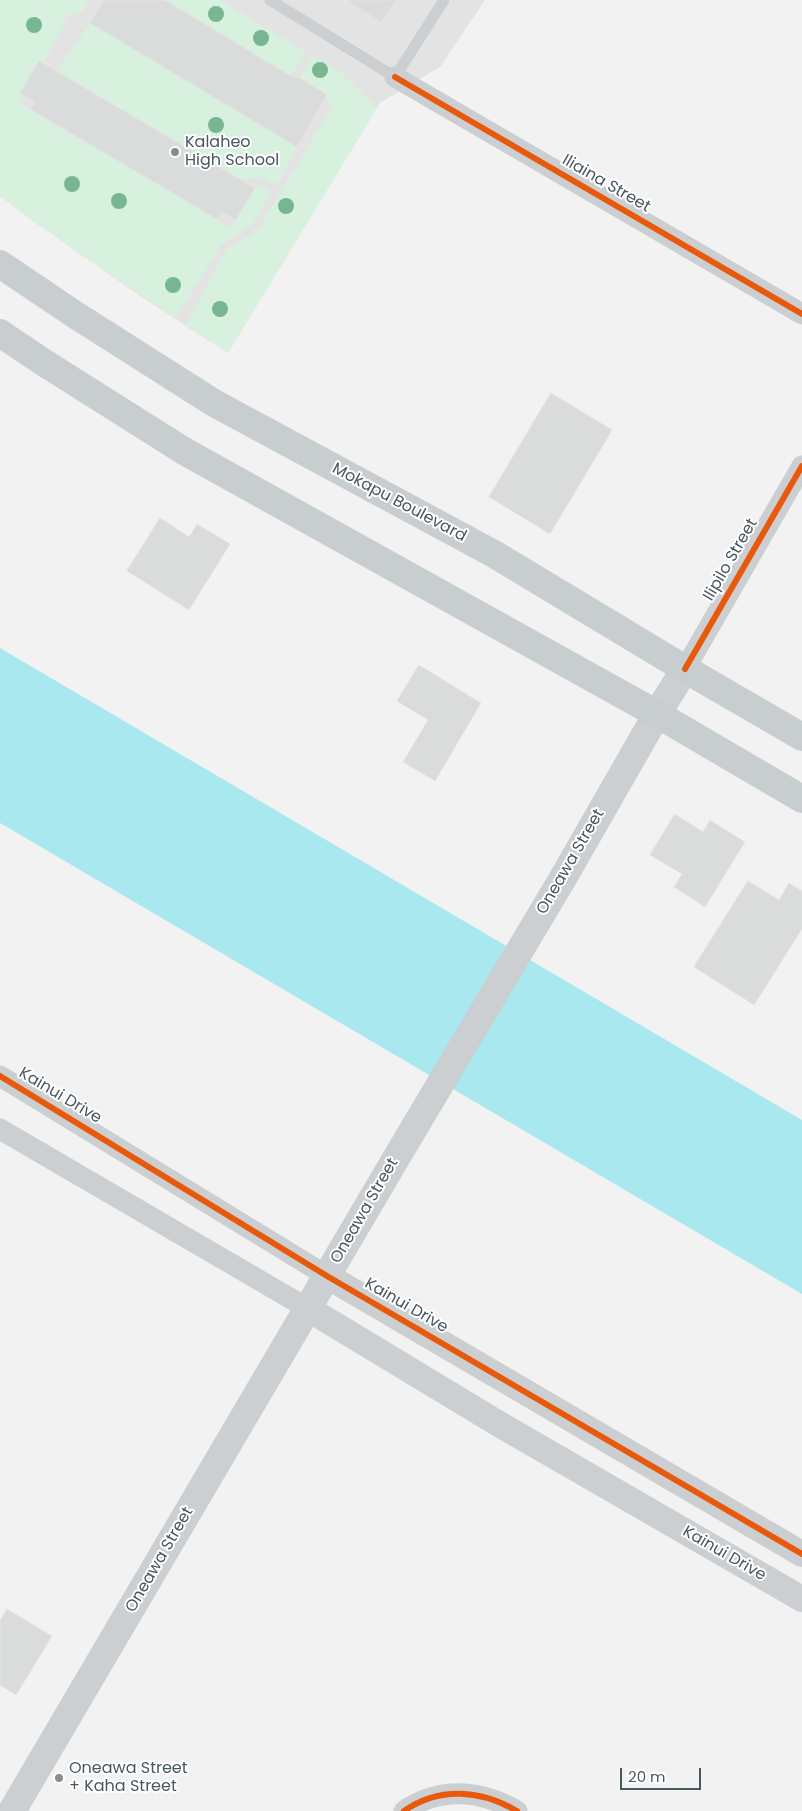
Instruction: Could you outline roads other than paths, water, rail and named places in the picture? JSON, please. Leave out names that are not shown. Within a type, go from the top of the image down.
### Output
[{"type":"main road","name":"Mokapu Boulevard","points":[[0,264],[74,314],[214,403],[494,554],[802,737]]},
{"type":"main road","points":[[0,333],[184,451],[657,714],[802,799]]},
{"type":"main road","name":"Ilipilo Street","points":[[657,714],[685,669]]},
{"type":"main road","name":"Oneawa Street","points":[[12,1811],[307,1308],[328,1276],[563,878],[657,714]]},
{"type":"street","name":"Iliaina Street","points":[[395,77],[802,314]]},
{"type":"street","name":"Ilipilo Street","points":[[685,669],[802,466]]},
{"type":"street","name":"Kainui Drive","points":[[0,1076],[328,1276],[802,1554]]},
{"type":"street","name":"Kainui Drive","points":[[0,1129],[307,1308],[499,1424],[802,1599]]},
{"type":"street","points":[[404,1811],[416,1803],[443,1794],[472,1793],[508,1805],[517,1811]]},
{"type":"lane","points":[[270,0],[395,77],[444,0]]},
{"type":"water","points":[[0,648],[802,1120],[802,1294],[0,823]]},
{"type":"place","name":"Kalaheo High School","points":[[175,152]]},
{"type":"place","name":"Oneawa Street + Kaha Street","points":[[59,1778]]}]
